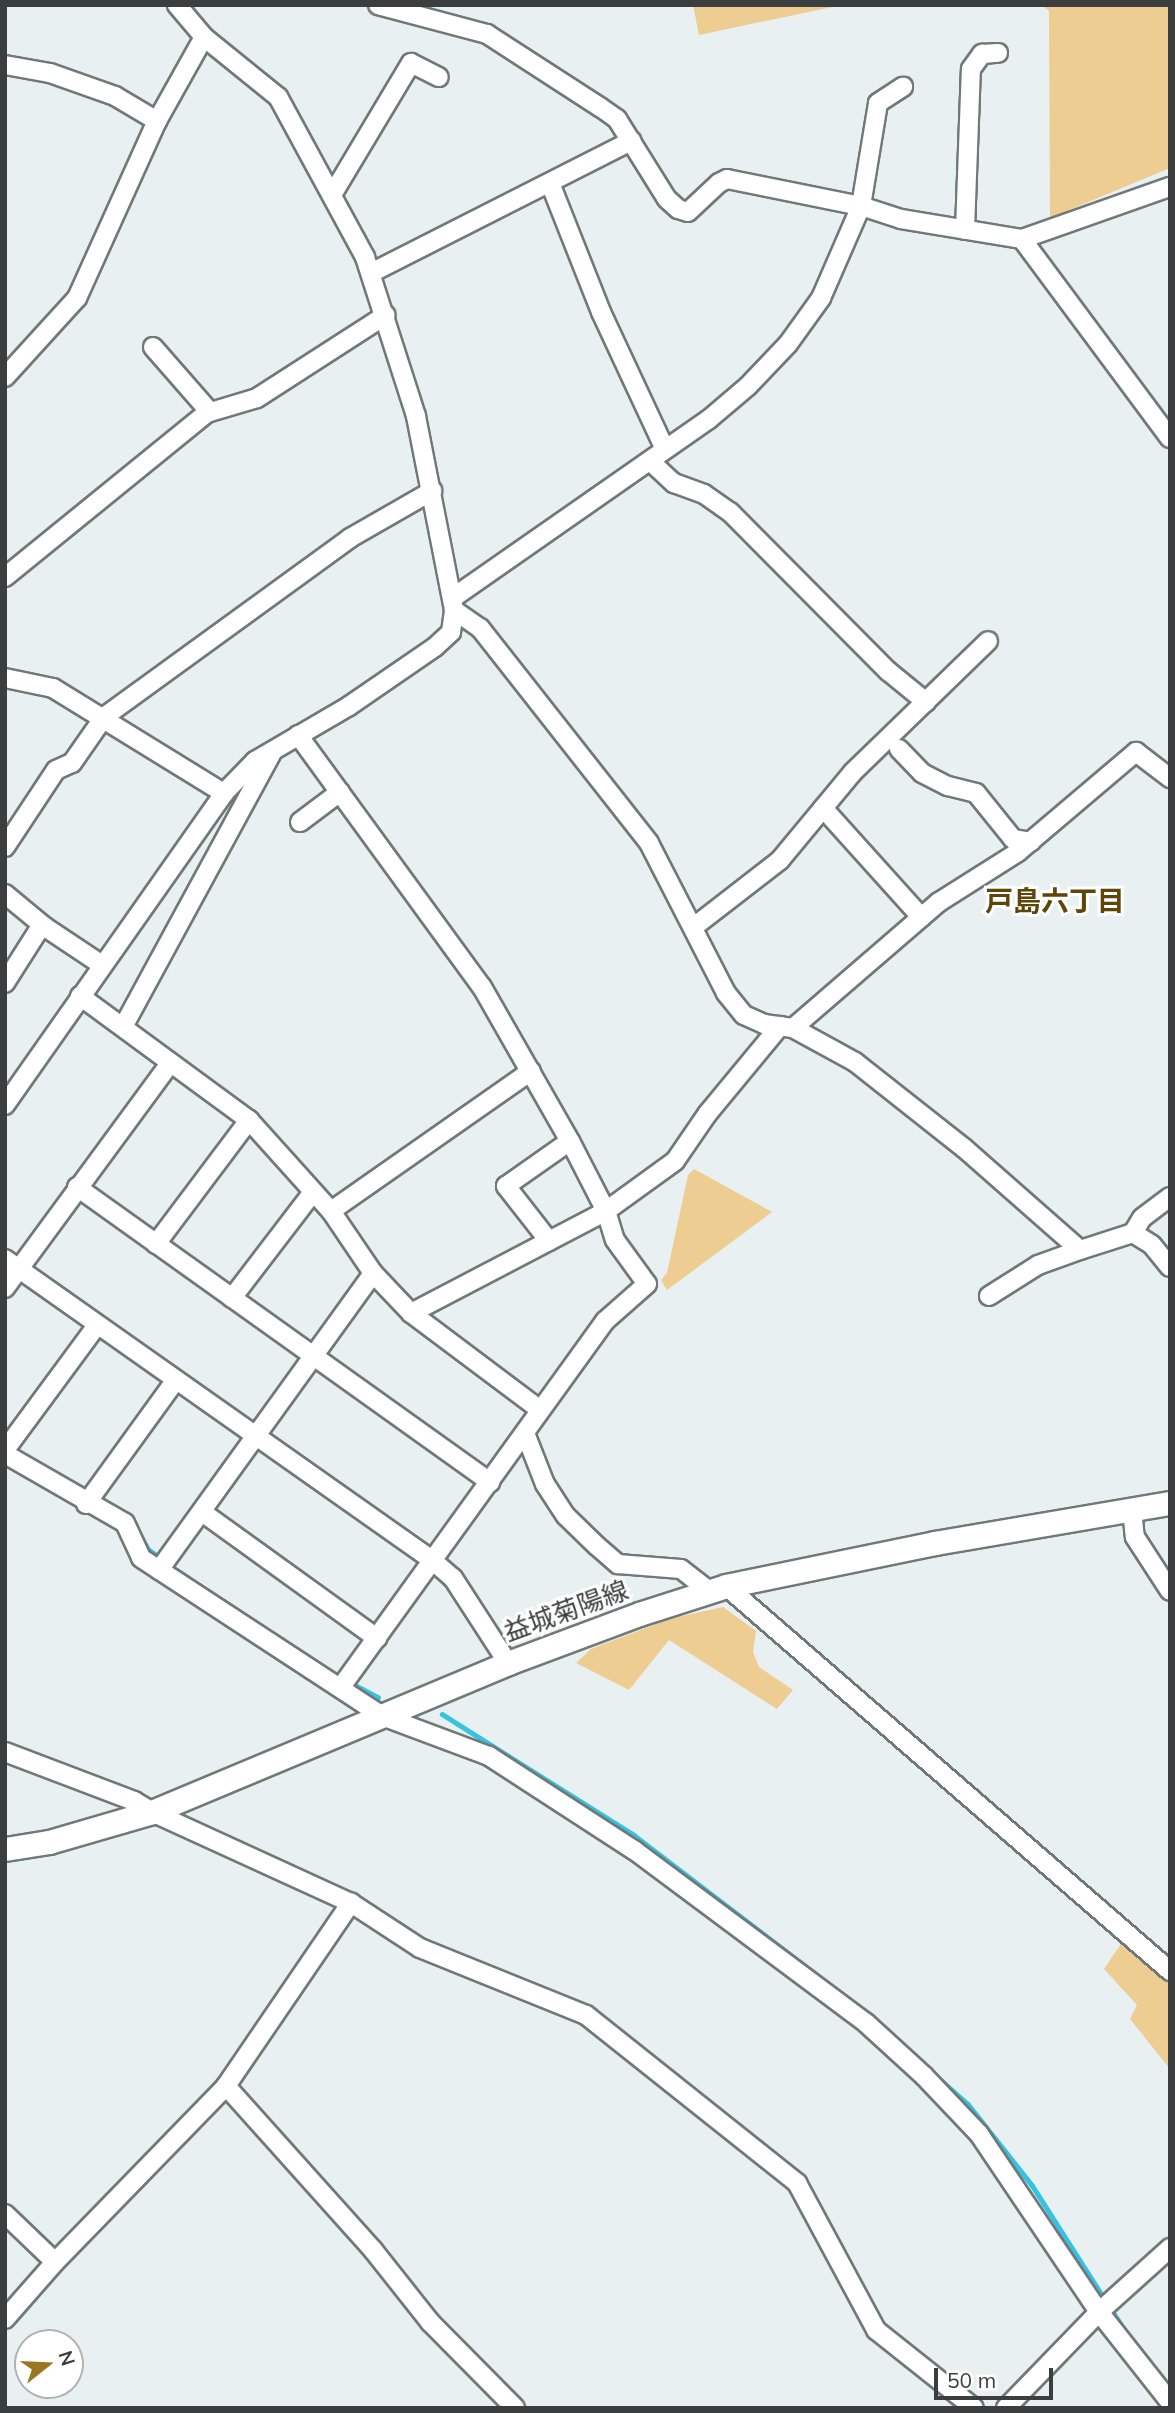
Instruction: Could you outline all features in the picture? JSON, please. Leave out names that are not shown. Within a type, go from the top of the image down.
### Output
[{"type":"main road","name":"益城菊陽線","points":[[5,1849],[49,1842],[152,1812],[508,1663],[718,1589],[935,1543],[1170,1503]]},
{"type":"street","points":[[5,1105],[224,793],[255,761],[349,706],[435,647],[450,632],[454,603],[416,416],[371,273],[278,97],[204,37],[177,5]]},
{"type":"street","points":[[378,5],[487,34],[617,119],[667,199],[678,209],[688,212],[719,183],[727,179],[861,206],[901,219],[1022,239],[1170,187]]},
{"type":"street","points":[[5,377],[77,298],[157,121],[204,37]]},
{"type":"street","points":[[965,230],[971,69],[982,54],[998,53]]},
{"type":"street","points":[[332,195],[411,63],[439,77]]},
{"type":"street","points":[[5,65],[50,74],[115,96],[157,121]]},
{"type":"street","points":[[454,603],[708,420],[748,386],[803,325],[821,298],[861,206],[875,109],[883,98],[903,87]]},
{"type":"street","points":[[371,273],[631,141]]},
{"type":"street","points":[[550,183],[601,312],[666,449]]},
{"type":"street","points":[[1022,239],[1170,438]]},
{"type":"street","points":[[5,577],[210,412],[257,398],[386,315]]},
{"type":"street","points":[[153,347],[210,412]]},
{"type":"street","points":[[650,461],[674,483],[704,494],[730,512],[888,671],[926,702]]},
{"type":"street","points":[[5,847],[56,770],[72,763],[104,717],[350,538],[432,491]]},
{"type":"street","points":[[454,603],[480,628],[649,843],[695,926],[726,993],[744,1015],[764,1024],[787,1027],[855,1062],[964,1148],[1080,1250]]},
{"type":"street","points":[[695,926],[780,860],[853,772],[988,641]]},
{"type":"street","points":[[5,678],[53,688],[224,793]]},
{"type":"street","points":[[298,735],[482,987],[570,1141],[606,1211],[615,1240],[648,1284],[606,1321],[341,1687]]},
{"type":"street","points":[[899,749],[922,773],[947,786],[976,793],[1013,839],[1031,842]]},
{"type":"street","points":[[123,1027],[272,750]]},
{"type":"street","points":[[411,1313],[606,1211],[675,1161],[708,1113],[787,1027],[939,902],[1031,842],[1078,792],[1136,752],[1170,778]]},
{"type":"street","points":[[300,822],[340,792]]},
{"type":"street","points":[[823,808],[921,917]]},
{"type":"street","points":[[5,894],[45,927],[102,965]]},
{"type":"street","points":[[5,984],[38,931],[45,927]]},
{"type":"street","points":[[80,996],[249,1120],[331,1211],[373,1273],[411,1313],[540,1410]]},
{"type":"street","points":[[5,1287],[12,1264],[77,1187],[170,1063]]},
{"type":"street","points":[[331,1211],[531,1071]]},
{"type":"street","points":[[156,1244],[249,1120]]},
{"type":"street","points":[[549,1241],[506,1186],[570,1141]]},
{"type":"street","points":[[77,1187],[490,1482]]},
{"type":"street","points":[[232,1298],[313,1192]]},
{"type":"street","points":[[989,1296],[1038,1265],[1132,1233],[1142,1218],[1170,1197]]},
{"type":"street","points":[[1132,1233],[1152,1245],[1170,1267]]},
{"type":"street","points":[[12,1264],[432,1560],[453,1578],[508,1663]]},
{"type":"street","points":[[159,1570],[257,1438],[373,1273]]},
{"type":"street","points":[[97,1325],[5,1452],[86,1504],[125,1523],[141,1558],[382,1716],[489,1756],[634,1850],[866,2023],[924,2076],[979,2134],[1099,2312],[1170,2402]]},
{"type":"street","points":[[86,1504],[175,1381]]},
{"type":"street","points":[[525,1433],[545,1484],[566,1516],[618,1564],[681,1569],[718,1589],[1170,1972]]},
{"type":"street","points":[[1132,1510],[1135,1537],[1170,1591]]},
{"type":"street","points":[[202,1512],[377,1638]]},
{"type":"street","points":[[5,1752],[134,1801],[152,1812],[351,1903],[420,1948],[586,2015],[797,2183],[876,2330],[974,2408]]},
{"type":"street","points":[[5,2319],[55,2262],[226,2086],[351,1903]]},
{"type":"street","points":[[226,2086],[373,2249],[430,2322],[515,2408]]},
{"type":"street","points":[[5,2214],[55,2262]]},
{"type":"street","points":[[1006,2408],[1099,2312],[1170,2248]]},
{"type":"shaded area","points":[[693,5],[842,5],[699,35]]},
{"type":"shaded area","points":[[1042,5],[1170,5],[1170,168],[1050,218],[1049,11]]},
{"type":"shaded area","points":[[694,1169],[772,1212],[667,1290],[661,1280],[667,1273],[688,1175]]},
{"type":"shaded area","points":[[723,1607],[756,1631],[753,1652],[759,1667],[793,1690],[777,1709],[669,1640],[629,1690],[576,1663],[591,1649],[669,1619]]},
{"type":"shaded area","points":[[1123,1941],[1170,1982],[1170,2069],[1130,2019],[1137,2005],[1104,1969]]},
{"type":"waterway","points":[[136,1527],[148,1549],[155,1554]]},
{"type":"waterway","points":[[177,1570],[234,1609]]},
{"type":"waterway","points":[[357,1686],[378,1697]]},
{"type":"waterway","points":[[442,1714],[634,1835],[843,1995]]},
{"type":"waterway","points":[[934,2074],[968,2104],[1032,2185],[1104,2298]]},
{"type":"waterway","points":[[1113,2312],[1130,2338]]},
{"type":"district","name":"戸島六丁目","points":[[1055,901]]}]
